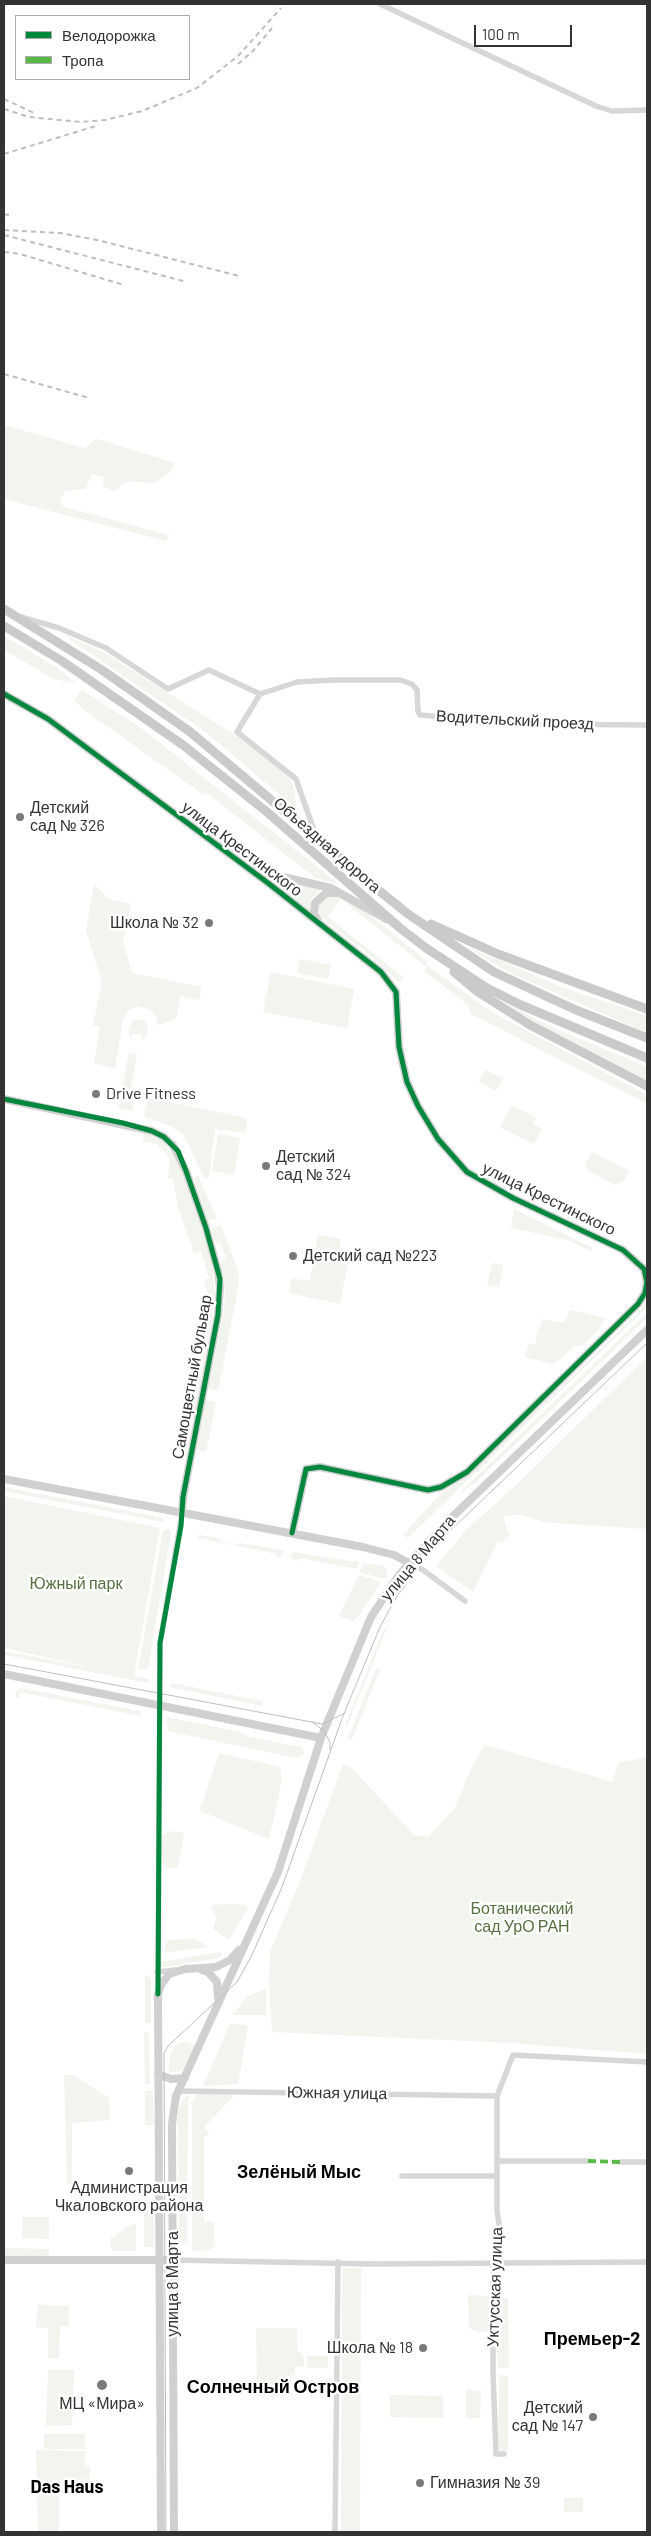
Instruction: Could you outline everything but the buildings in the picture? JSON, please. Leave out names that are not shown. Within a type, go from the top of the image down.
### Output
[{"type":"main road","name":"Объездная дорога","points":[[4,609],[102,670],[189,731],[408,914],[494,972],[576,1010],[647,1038]]},
{"type":"main road","name":"Объездная дорога","points":[[4,626],[62,661],[183,745],[267,812],[400,928],[426,948],[486,988],[521,1005],[647,1058]]},
{"type":"main road","points":[[408,914],[498,954],[647,1010]]},
{"type":"main road","points":[[426,948],[478,992],[530,1025],[647,1086]]},
{"type":"street","points":[[380,4],[596,106],[612,111],[647,110]]},
{"type":"street","points":[[18,616],[58,628],[106,648],[168,689],[209,670],[260,694],[238,732],[296,779],[317,838]]},
{"type":"street","name":"Водительский проезд","points":[[260,694],[298,682],[400,680],[412,684],[417,690],[418,711],[420,715],[526,724],[647,725]]},
{"type":"street","name":"улица Крестинского","points":[[4,694],[48,719],[382,972],[396,992],[399,1047],[408,1082],[418,1106],[433,1131],[467,1172],[513,1198],[623,1250],[640,1262],[644,1269],[647,1282],[645,1293],[628,1314],[467,1472],[441,1487],[428,1490],[320,1467],[306,1469],[292,1533]]},
{"type":"street","points":[[248,869],[331,888],[400,928]]},
{"type":"street","points":[[319,923],[314,913],[314,907],[318,899],[326,893],[344,894]]},
{"type":"street","name":"Самоцветный бульвар","points":[[4,1099],[123,1123],[152,1131],[164,1137],[178,1151],[206,1228],[218,1271],[220,1288],[218,1315],[183,1497],[182,1513]]},
{"type":"street","name":"улица 8 Марта","points":[[174,2532],[172,2124],[178,2091],[203,2039],[218,2000],[252,1932],[287,1846],[322,1738],[371,1617],[409,1563],[446,1523],[503,1466],[647,1330]]},
{"type":"street","points":[[4,1479],[292,1533],[394,1555],[423,1570],[465,1601]]},
{"type":"street","name":"улица 8 Марта","points":[[161,2532],[161,2260],[157,1972],[160,1643],[182,1513]]},
{"type":"street","points":[[4,1674],[322,1738]]},
{"type":"street","name":"улица 8 Марта","points":[[177,1970],[210,1968],[230,1960],[252,1932]]},
{"type":"street","points":[[195,1968],[208,1972],[216,1982],[218,2000]]},
{"type":"street","points":[[157,1972],[177,1970]]},
{"type":"street","points":[[158,1994],[163,1981],[177,1970]]},
{"type":"street","name":"Уктусская улица","points":[[504,2454],[496,2454],[493,2372],[493,2263],[501,2239],[497,2210],[497,2096],[513,2055],[647,2062]]},
{"type":"street","points":[[158,2074],[171,2079],[184,2078]]},
{"type":"street","name":"Южная улица","points":[[178,2091],[497,2096]]},
{"type":"street","points":[[498,2161],[588,2162]]},
{"type":"street","points":[[620,2162],[647,2162]]},
{"type":"street","points":[[402,2176],[497,2176]]},
{"type":"street","points":[[4,2260],[647,2262]]},
{"type":"street","points":[[335,2532],[338,2262]]},
{"type":"green space","points":[[4,425],[84,448],[97,439],[174,463],[170,472],[154,483],[127,481],[114,491],[103,486],[104,477],[91,474],[86,489],[65,491],[60,501],[64,507],[169,535],[166,541],[4,499]]},
{"type":"green space","points":[[59,632],[103,652],[235,735],[281,769],[293,785],[297,809],[203,730]]},
{"type":"green space","points":[[4,636],[57,668],[77,684],[54,679],[4,650]]},
{"type":"green space","points":[[82,690],[141,728],[340,885],[314,877],[207,793],[204,795],[80,707],[75,699]]},
{"type":"green space","points":[[267,878],[321,888],[311,899],[310,910]]},
{"type":"green space","points":[[94,884],[109,899],[131,904],[123,942],[132,973],[202,987],[199,1000],[180,996],[176,1019],[158,1025],[156,1016],[149,1009],[137,1006],[128,1011],[123,1020],[115,1068],[94,1063],[100,1027],[93,1025],[102,982],[86,930]]},
{"type":"green space","points":[[326,897],[344,897],[360,907],[428,962],[425,966],[341,899],[328,917],[404,978],[399,982],[370,955],[320,917],[318,906],[321,901]]},
{"type":"green space","points":[[463,945],[562,987],[647,1016],[647,1033],[512,974]]},
{"type":"green space","points":[[300,959],[331,965],[328,979],[297,973]]},
{"type":"green space","points":[[428,966],[490,1011],[647,1095],[647,1104],[471,1014],[468,1005],[424,971]]},
{"type":"green space","points":[[271,972],[354,989],[347,1028],[263,1012]]},
{"type":"green space","points":[[486,993],[558,1030],[647,1067],[647,1081],[574,1046],[515,1013]]},
{"type":"green space","points":[[139,1019],[144,1021],[148,1027],[147,1034],[142,1041],[142,1035],[133,1034],[130,1037],[129,1033],[132,1021]]},
{"type":"green space","points":[[129,1053],[137,1054],[130,1093],[135,1098],[132,1111],[118,1108]]},
{"type":"green space","points":[[485,1070],[503,1078],[496,1091],[479,1082]]},
{"type":"green space","points":[[149,1098],[247,1118],[246,1133],[215,1129],[209,1178],[204,1178],[184,1135],[169,1125],[144,1117]]},
{"type":"green space","points":[[512,1105],[536,1118],[533,1124],[542,1129],[534,1144],[500,1127]]},
{"type":"green space","points":[[144,1133],[164,1141],[182,1169],[212,1260],[215,1299],[195,1413],[190,1412],[196,1366],[201,1366],[211,1317],[206,1315],[209,1299],[204,1280],[209,1278],[201,1251],[194,1253],[178,1207],[173,1178],[168,1178],[170,1158],[157,1144],[142,1141]]},
{"type":"green space","points":[[218,1134],[240,1138],[234,1175],[212,1171]]},
{"type":"green space","points":[[592,1152],[629,1171],[624,1181],[615,1185],[587,1170],[585,1165]]},
{"type":"green space","points":[[198,1176],[217,1218],[208,1221],[194,1177]]},
{"type":"green space","points":[[514,1209],[593,1248],[591,1251],[567,1240],[511,1228]]},
{"type":"green space","points":[[221,1225],[238,1270],[239,1284],[218,1391],[208,1388],[224,1310],[225,1294],[221,1262],[226,1257],[220,1243],[216,1244],[211,1228]]},
{"type":"green space","points":[[318,1235],[341,1239],[338,1259],[348,1261],[340,1304],[289,1293],[291,1278],[310,1281]]},
{"type":"green space","points":[[492,1263],[503,1265],[499,1287],[487,1285]]},
{"type":"green space","points":[[647,1300],[647,1307],[408,1538],[403,1535],[440,1494],[466,1477],[638,1313]]},
{"type":"green space","points":[[571,1310],[605,1318],[599,1330],[582,1345],[575,1346],[554,1364],[525,1357],[528,1345],[535,1344],[542,1319],[563,1323]]},
{"type":"green space","points":[[647,1313],[647,1318],[476,1482],[456,1496]]},
{"type":"green space","points":[[647,1357],[647,1527],[644,1529],[543,1522],[522,1515],[509,1515],[503,1517],[509,1536],[501,1543],[498,1541],[473,1592],[436,1566],[468,1528],[515,1486]]},
{"type":"green space","points":[[206,1400],[216,1402],[206,1452],[196,1450]]},
{"type":"green space","points":[[4,1487],[164,1518],[164,1522],[4,1491]]},
{"type":"green space","name":"Южный парк","points":[[4,1496],[160,1528],[134,1676],[149,1679],[148,1683],[4,1655],[4,1651],[108,1671],[4,1648]]},
{"type":"green space","points":[[169,1528],[171,1534],[148,1669],[138,1669],[163,1531]]},
{"type":"green space","points":[[199,1535],[219,1538],[222,1542],[235,1545],[239,1543],[284,1550],[282,1556],[276,1558],[277,1554],[198,1538]]},
{"type":"green space","points":[[292,1552],[359,1562],[357,1569],[299,1558],[298,1562],[291,1557]]},
{"type":"green space","points":[[363,1563],[384,1566],[387,1569],[386,1577],[383,1579],[360,1572]]},
{"type":"green space","points":[[359,1575],[381,1582],[358,1617],[353,1621],[339,1616]]},
{"type":"green space","points":[[388,1625],[347,1726],[345,1726],[383,1631]]},
{"type":"green space","points":[[376,1668],[380,1670],[352,1740],[348,1738]]},
{"type":"green space","points":[[172,1683],[262,1701],[262,1706],[170,1687]]},
{"type":"green space","points":[[20,1688],[140,1711],[141,1716],[20,1692],[19,1698],[16,1698],[15,1693]]},
{"type":"green space","points":[[167,1717],[241,1732],[249,1737],[302,1747],[304,1754],[296,1758],[168,1731]]},
{"type":"green space","name":"Ботанический сад УрО РАН","points":[[485,1745],[613,1782],[618,1763],[647,1757],[647,2054],[512,2043],[272,2032],[269,1985],[270,1952],[299,1884],[343,1764],[350,1766],[415,1836],[429,1836],[454,1809],[471,1769]]},
{"type":"green space","points":[[219,1753],[280,1767],[282,1780],[269,1839],[200,1811]]},
{"type":"green space","points":[[170,1831],[184,1833],[178,1867],[171,1868],[164,1867],[162,1862],[162,1836]]},
{"type":"green space","points":[[211,1905],[246,1905],[248,1908],[229,1940],[213,1929],[216,1919]]},
{"type":"green space","points":[[196,1939],[208,1947],[163,1953],[167,1940]]},
{"type":"green space","points":[[220,1952],[223,1955],[214,1959],[160,1968],[160,1962]]},
{"type":"green space","points":[[145,1974],[151,1979],[151,2023],[145,2023]]},
{"type":"green space","points":[[266,1989],[266,2015],[233,2015],[246,1997]]},
{"type":"green space","points":[[230,2024],[248,2025],[238,2084],[203,2086]]},
{"type":"green space","points":[[144,2032],[149,2032],[150,2084],[145,2084]]},
{"type":"green space","points":[[187,2042],[196,2046],[186,2066],[181,2071],[169,2072],[169,2058],[174,2047],[179,2043]]},
{"type":"green space","points":[[64,2075],[73,2075],[109,2098],[110,2120],[72,2123],[72,2185],[67,2185]]},
{"type":"green space","points":[[145,2091],[153,2091],[154,2125],[145,2125]]},
{"type":"green space","points":[[198,2093],[231,2094],[233,2097],[204,2127],[209,2134],[204,2137],[204,2221],[214,2222],[214,2246],[209,2250],[192,2251],[192,2103]]},
{"type":"green space","points":[[190,2094],[188,2102],[187,2243],[179,2243],[178,2112],[182,2100]]},
{"type":"green space","points":[[144,2205],[154,2208],[154,2247],[144,2247]]},
{"type":"green space","points":[[23,2217],[49,2217],[49,2239],[22,2238]]},
{"type":"green space","points":[[136,2224],[136,2251],[112,2251],[110,2239],[130,2225]]},
{"type":"green space","points":[[4,2248],[49,2249],[49,2257],[4,2257]]},
{"type":"green space","points":[[342,2268],[361,2268],[360,2532],[341,2532]]},
{"type":"green space","points":[[468,2295],[490,2296],[489,2331],[477,2332],[469,2328]]},
{"type":"green space","points":[[499,2297],[508,2299],[509,2368],[498,2368]]},
{"type":"green space","points":[[38,2305],[69,2306],[69,2326],[60,2326],[59,2358],[48,2358],[48,2328],[36,2327]]},
{"type":"green space","points":[[256,2328],[297,2328],[297,2349],[304,2357],[304,2366],[295,2367],[295,2375],[291,2375],[290,2384],[282,2384],[282,2396],[257,2396]]},
{"type":"green space","points":[[307,2356],[328,2356],[328,2368],[307,2368]]},
{"type":"green space","points":[[48,2370],[74,2370],[72,2425],[46,2426]]},
{"type":"green space","points":[[499,2375],[508,2376],[508,2451],[500,2451],[498,2446]]},
{"type":"green space","points":[[466,2390],[481,2391],[480,2418],[466,2418]]},
{"type":"green space","points":[[390,2395],[443,2396],[443,2418],[390,2417]]},
{"type":"green space","points":[[44,2434],[85,2434],[85,2449],[44,2449]]},
{"type":"green space","points":[[36,2450],[85,2451],[85,2465],[90,2466],[90,2479],[78,2480],[77,2493],[59,2493],[59,2532],[38,2532]]},
{"type":"green space","points":[[564,2498],[583,2498],[583,2512],[564,2512]]},
{"type":"tram line","points":[[166,2532],[164,2053],[168,2046],[237,1982],[251,1957],[282,1887],[343,1716],[380,1627],[397,1596],[437,1544],[647,1343]]},
{"type":"tram line","points":[[4,1664],[322,1724],[345,1713]]},
{"type":"tram line","points":[[312,1722],[324,1731],[330,1742],[330,1750]]},
{"type":"railway","points":[[4,109],[29,117],[81,122],[105,120],[142,111],[197,88],[238,56],[281,8]]},
{"type":"railway","points":[[238,64],[253,51],[272,28]]},
{"type":"railway","points":[[4,99],[34,113]]},
{"type":"railway","points":[[4,154],[99,125]]},
{"type":"railway","points":[[4,215],[13,214]]},
{"type":"railway","points":[[4,230],[60,233],[97,240],[239,276]]},
{"type":"railway","points":[[4,235],[187,282]]},
{"type":"railway","points":[[4,252],[20,254],[124,285]]},
{"type":"railway","points":[[4,374],[89,398]]},
{"type":"marked path","points":[[588,2161],[620,2162]]},
{"type":"cycle path","points":[[4,694],[48,719],[268,883],[381,972],[396,992],[399,1047],[407,1082],[418,1106],[438,1139],[467,1172],[513,1198],[623,1250],[644,1269],[647,1282],[645,1293],[638,1304],[467,1472],[441,1487],[428,1490],[320,1467],[306,1469],[292,1533]]},
{"type":"cycle path","points":[[4,1099],[123,1123],[152,1131],[164,1137],[178,1151],[186,1171],[206,1228],[220,1279],[218,1315],[183,1497],[181,1526],[160,1643],[158,1994]]},
{"type":"place","name":"Детский сад № 326","points":[[20,817]]},
{"type":"place","name":"Школа № 32","points":[[209,923]]},
{"type":"place","name":"Drive Fitness","points":[[96,1094]]},
{"type":"place","name":"Детский сад № 324","points":[[266,1166]]},
{"type":"place","name":"Детский сад №223","points":[[293,1256]]},
{"type":"place","name":"Администрация Чкаловского района","points":[[129,2171]]},
{"type":"place","name":"Школа № 18","points":[[423,2348]]},
{"type":"place","name":"МЦ «Мира»","points":[[102,2385]]},
{"type":"place","name":"Детский сад № 147","points":[[593,2417]]},
{"type":"place","name":"Гимназия № 39","points":[[420,2483]]},
{"type":"district","name":"Зелёный Мыс","points":[[299,2172]]},
{"type":"district","name":"Премьер-2","points":[[592,2339]]},
{"type":"district","name":"Солнечный Остров","points":[[273,2387]]},
{"type":"district","name":"Das Haus","points":[[67,2487]]}]
